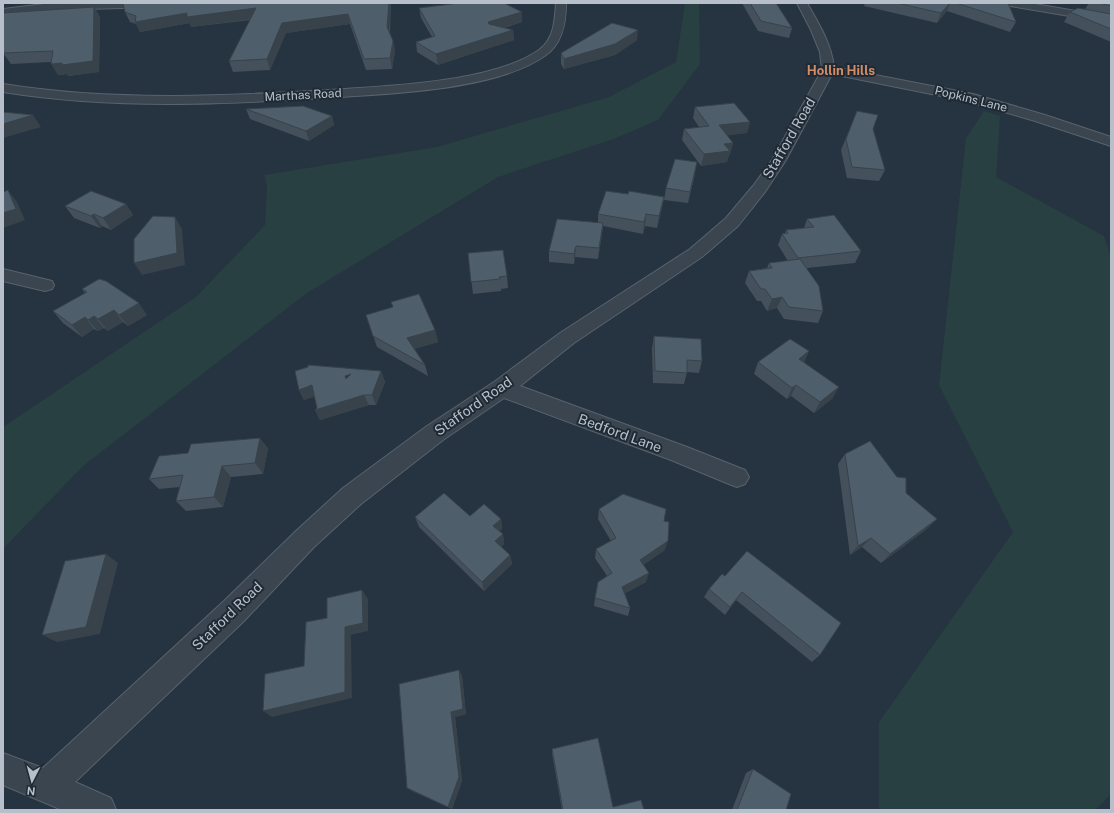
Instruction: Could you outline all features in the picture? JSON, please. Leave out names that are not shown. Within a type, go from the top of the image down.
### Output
[{"type":"street","points":[[3,12],[44,6],[203,3]]},
{"type":"street","name":"Marthas Road","points":[[3,88],[95,98],[175,100],[337,93],[423,86],[460,80],[514,67],[544,52],[557,35],[561,3]]},
{"type":"street","points":[[802,3],[817,30],[826,52],[828,70]]},
{"type":"street","points":[[1011,3],[1111,20]]},
{"type":"street","name":"Popkins Lane","points":[[828,70],[968,97],[1040,118],[1111,142]]},
{"type":"street","name":"Stafford Road","points":[[48,786],[234,611],[305,539],[352,496],[435,433],[502,388],[567,338],[696,253],[732,222],[759,189],[779,160],[828,70]]},
{"type":"street","points":[[3,275],[45,285]]},
{"type":"street","name":"Bedford Lane","points":[[502,388],[577,418],[697,460],[737,477]]},
{"type":"street","points":[[3,769],[48,786],[99,810]]},
{"type":"green space","points":[[685,3],[699,3],[700,64],[658,120],[616,138],[498,177],[307,293],[83,466],[3,549],[3,427],[196,297],[265,225],[267,186],[264,175],[437,147],[609,97],[676,62]]},
{"type":"green space","points":[[984,111],[1000,116],[996,177],[1104,236],[1111,257],[1111,794],[1095,810],[879,810],[879,722],[1013,532],[939,385],[966,138]]},
{"type":"building","points":[[123,3],[389,3],[387,27],[393,41],[390,58],[364,59],[348,14],[282,23],[267,59],[229,61],[256,8],[187,17],[187,13],[135,22],[136,16],[125,12]]},
{"type":"building","points":[[459,3],[504,3],[522,12],[488,22],[489,24],[513,30],[436,54],[416,42],[435,36],[419,8]]},
{"type":"building","points":[[750,3],[776,3],[792,28],[761,21]]},
{"type":"building","points":[[897,3],[950,3],[941,13]]},
{"type":"building","points":[[956,3],[1008,3],[1016,22]]},
{"type":"building","points":[[1099,3],[1111,3],[1111,6]]},
{"type":"building","points":[[94,7],[93,61],[62,65],[62,63],[51,64],[53,51],[3,52],[3,13]]},
{"type":"building","points":[[1078,8],[1111,14],[1111,29],[1070,12]]},
{"type":"building","points":[[612,23],[638,30],[615,44],[564,59],[561,53]]},
{"type":"building","points":[[734,103],[750,122],[719,125],[733,143],[724,144],[730,151],[704,154],[684,129],[709,126],[695,107]]},
{"type":"building","points":[[303,106],[332,116],[306,131],[246,109]]},
{"type":"building","points":[[857,111],[878,115],[873,129],[885,170],[852,167],[846,139]]},
{"type":"building","points":[[3,112],[33,115],[3,124]]},
{"type":"building","points":[[675,159],[697,162],[690,192],[666,188]]},
{"type":"building","points":[[8,190],[16,209],[3,213],[3,192]]},
{"type":"building","points":[[91,191],[126,204],[103,218],[94,214],[91,216],[65,206]]},
{"type":"building","points":[[606,191],[628,194],[629,191],[664,197],[659,216],[646,214],[644,222],[598,214]]},
{"type":"building","points":[[834,215],[861,251],[798,258],[782,234],[788,233],[786,230],[814,227],[807,219]]},
{"type":"building","points":[[153,216],[175,217],[177,253],[134,263],[134,239]]},
{"type":"building","points":[[557,219],[603,223],[599,248],[576,246],[574,254],[549,251]]},
{"type":"building","points":[[503,250],[507,276],[499,277],[500,279],[471,282],[468,253]]},
{"type":"building","points":[[800,259],[819,286],[823,311],[789,307],[782,297],[772,299],[765,289],[761,289],[749,271],[772,268],[769,263]]},
{"type":"building","points":[[99,279],[106,281],[139,303],[119,315],[114,310],[98,319],[94,316],[88,320],[85,317],[72,325],[53,311],[87,292],[82,289]]},
{"type":"building","points":[[419,294],[435,330],[407,338],[425,365],[373,336],[366,315],[393,307],[391,302]]},
{"type":"building","points":[[654,336],[701,339],[702,361],[687,360],[687,373],[655,371]]},
{"type":"building","points":[[790,339],[809,351],[799,359],[839,387],[820,402],[796,385],[792,388],[758,362]]},
{"type":"building","points":[[308,365],[381,371],[372,395],[364,395],[315,410],[317,408],[312,385],[299,390],[295,371],[308,367]]},
{"type":"building","points":[[260,438],[255,463],[222,466],[214,497],[176,501],[183,475],[149,479],[159,456],[188,453],[191,444]]},
{"type":"building","points":[[870,441],[897,477],[906,478],[906,493],[937,519],[890,554],[871,538],[858,546],[845,454]]},
{"type":"building","points":[[444,493],[470,516],[484,504],[501,519],[493,526],[503,534],[495,541],[510,555],[482,582],[415,517]]},
{"type":"building","points":[[623,494],[666,509],[664,521],[669,522],[668,541],[640,560],[649,573],[622,587],[630,608],[595,598],[598,582],[612,573],[596,549],[616,538],[599,509]]},
{"type":"building","points":[[747,551],[841,623],[820,655],[742,592],[730,607],[709,589],[722,574],[725,576]]},
{"type":"building","points":[[106,554],[86,627],[42,635],[65,561]]},
{"type":"building","points":[[362,590],[363,623],[345,627],[345,692],[263,711],[265,674],[304,666],[306,622],[327,618],[327,598]]},
{"type":"building","points":[[459,670],[463,709],[451,712],[459,777],[448,807],[407,788],[399,684]]},
{"type":"building","points":[[598,738],[613,807],[641,800],[644,810],[563,810],[552,749]]},
{"type":"building","points":[[753,769],[791,794],[786,810],[737,810]]},
{"type":"district","name":"Hollin Hills","points":[[841,70]]}]
